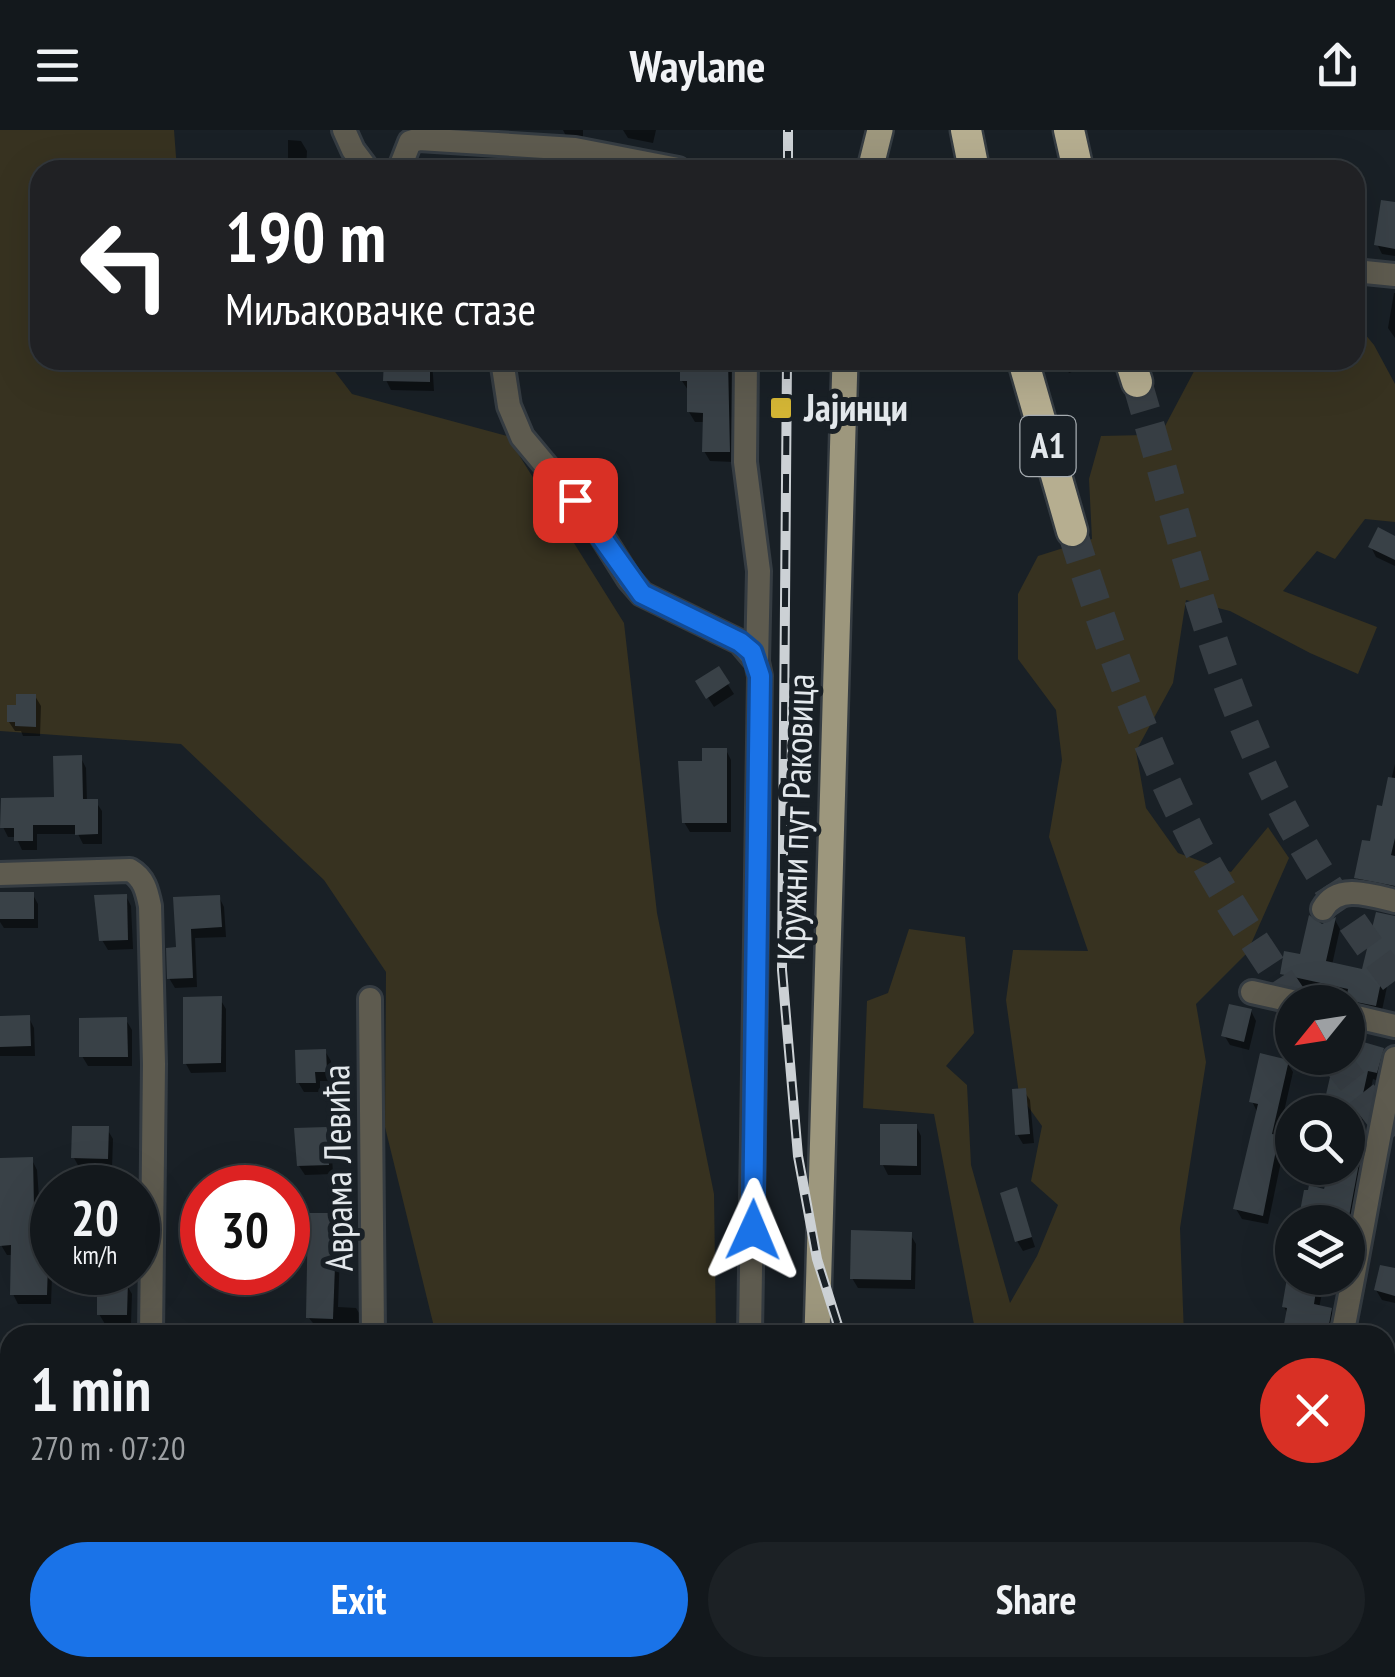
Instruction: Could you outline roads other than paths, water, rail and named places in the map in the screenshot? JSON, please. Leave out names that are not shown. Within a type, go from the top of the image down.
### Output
[{"type":"highway","points":[[966,130],[972,160]]},
{"type":"highway","points":[[1069,130],[1076,160]]},
{"type":"highway","name":"A1","points":[[1026,370],[1072,532]]},
{"type":"main road","points":[[872,160],[880,130]]},
{"type":"main road","name":"Кружни пут Раковица","points":[[817,1325],[845,370]]},
{"type":"street","points":[[344,131],[362,160]]},
{"type":"street","points":[[402,160],[410,142],[419,139],[575,148],[634,160]]},
{"type":"street","points":[[1365,272],[1395,276]]},
{"type":"street","points":[[504,370],[509,406],[522,437],[593,522],[642,594],[740,642],[757,662]]},
{"type":"street","points":[[746,370],[745,462],[760,571],[750,1325]]},
{"type":"street","points":[[0,874],[130,870],[140,878],[150,906],[154,1064],[151,1325]]},
{"type":"street","points":[[1323,909],[1333,896],[1358,892],[1395,901]]},
{"type":"street","points":[[1252,992],[1275,997]]},
{"type":"street","name":"Аврама Левића","points":[[370,999],[373,1325]]},
{"type":"street","points":[[1365,1019],[1395,1026]]},
{"type":"street","points":[[1344,1325],[1395,1058]]},
{"type":"tunnel","points":[[1137,382],[1203,612],[1253,746],[1316,868],[1395,981]]},
{"type":"tunnel","points":[[1072,531],[1128,692],[1160,770],[1220,886],[1284,985]]},
{"type":"tunnel","points":[[1347,1075],[1395,1136]]},
{"type":"railway","points":[[788,130],[788,160]]},
{"type":"railway","points":[[787,370],[782,970],[798,1156],[817,1259],[838,1325]]},
{"type":"place","name":"Јајинци","points":[[781,408]]}]
